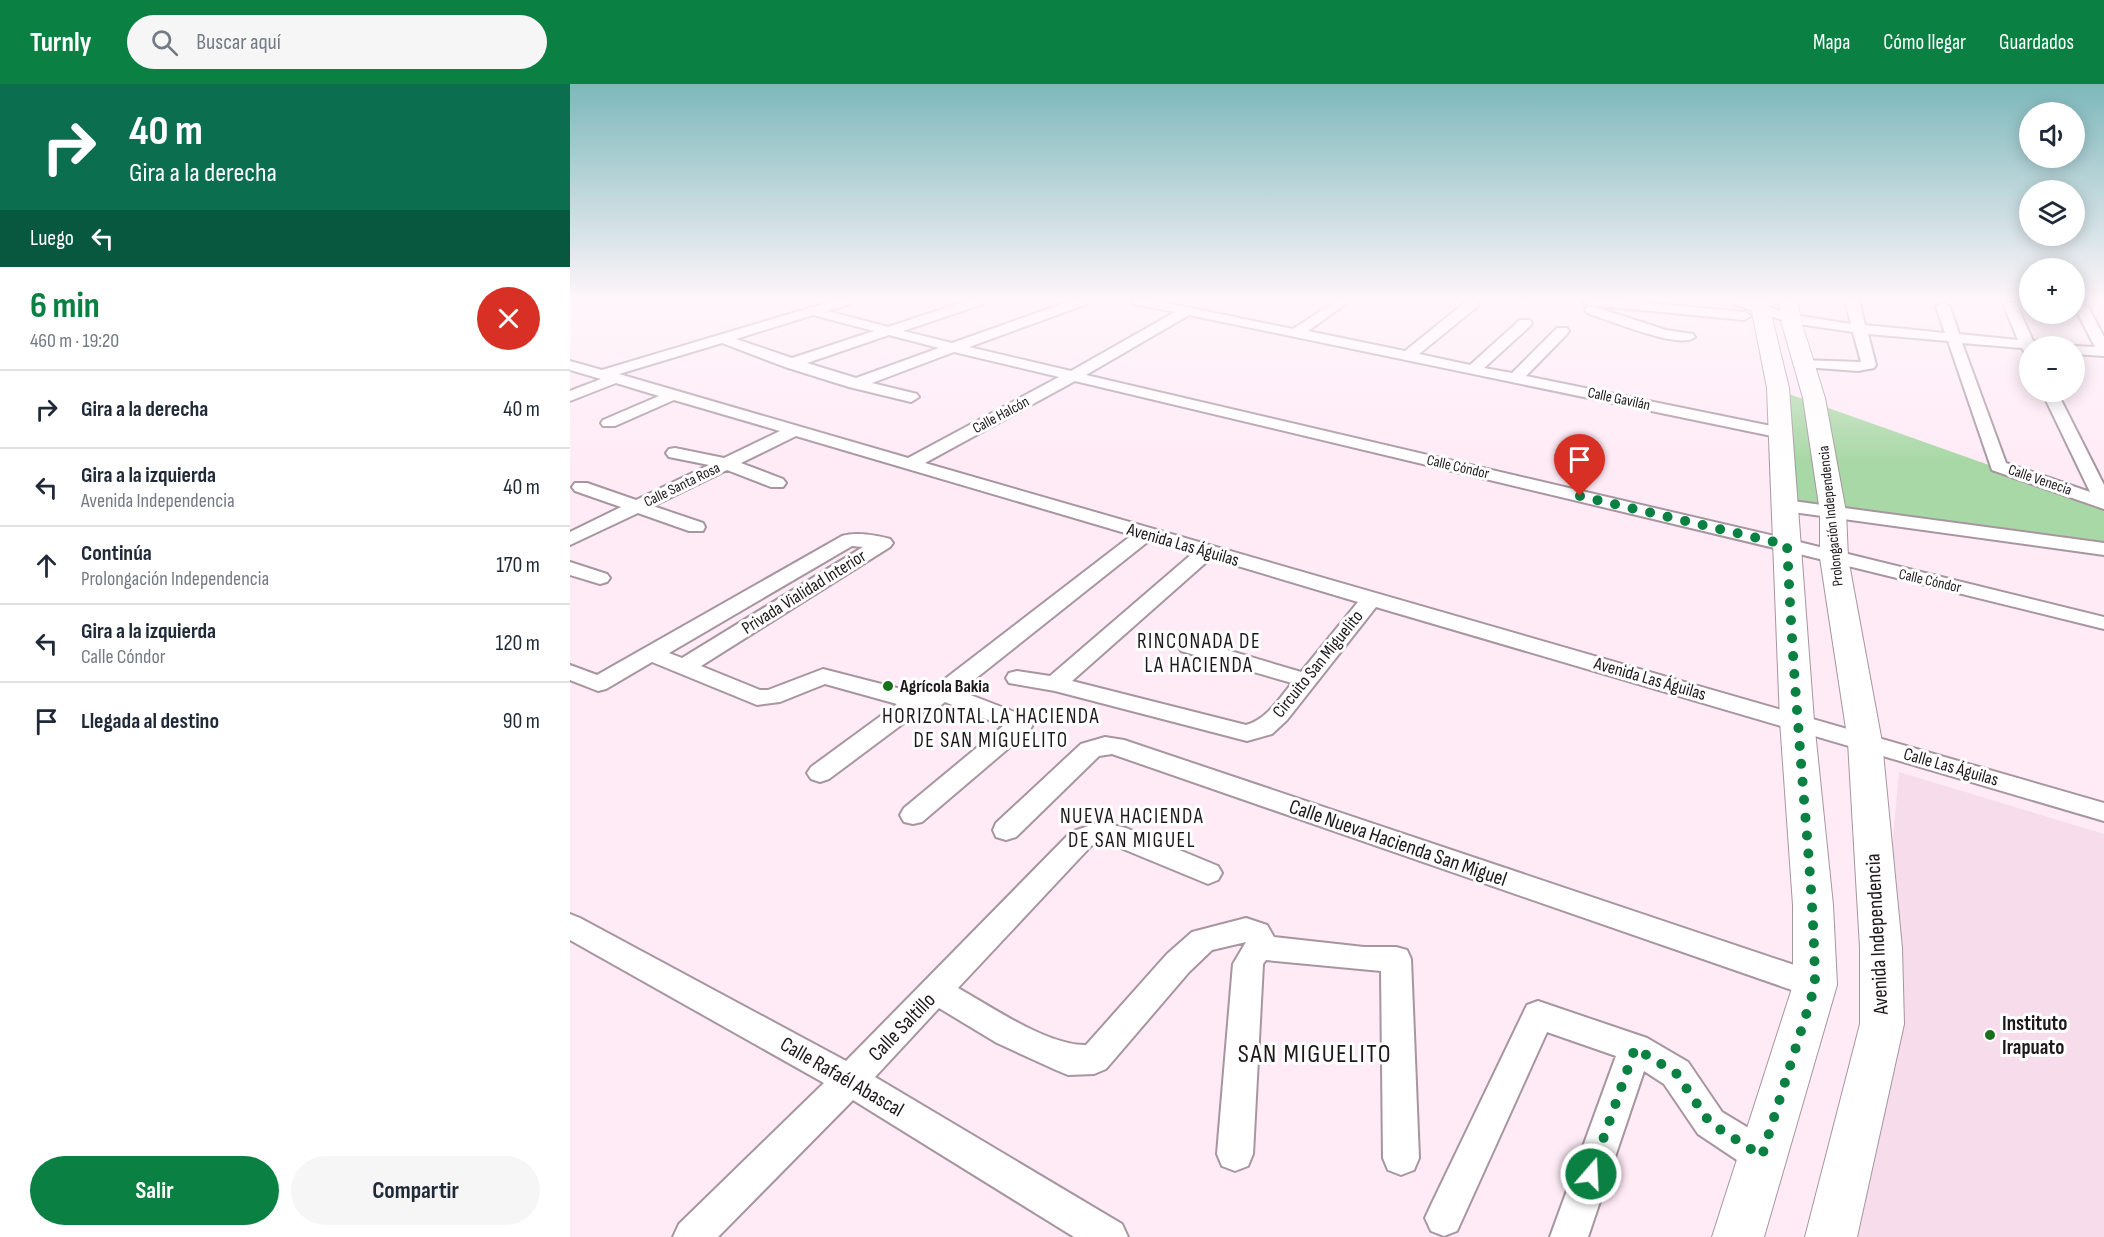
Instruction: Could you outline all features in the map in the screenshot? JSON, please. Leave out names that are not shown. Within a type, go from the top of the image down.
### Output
[{"type":"street","points":[[570,396],[610,376],[672,355]]},
{"type":"street","points":[[766,355],[854,384],[911,397]]},
{"type":"street","points":[[790,364],[818,355]]},
{"type":"street","points":[[854,384],[930,355]]},
{"type":"street","name":"Calle Cóndor","points":[[983,355],[1787,545],[2104,623]]},
{"type":"street","name":"Calle Halcón","points":[[909,464],[1109,355]]},
{"type":"street","name":"Calle Gavilán","points":[[1402,355],[1781,432]]},
{"type":"street","points":[[1473,369],[1489,355]]},
{"type":"street","points":[[1516,378],[1539,355]]},
{"type":"street","points":[[1738,1237],[1815,986],[1814,905],[1797,721],[1778,388],[1767,355]]},
{"type":"street","name":"Prolongación Independencia","points":[[1802,355],[1822,440],[1833,512],[1834,558],[1850,662]]},
{"type":"street","points":[[1804,363],[1858,367],[1869,365],[1866,355]]},
{"type":"street","name":"Calle Venecia","points":[[1959,355],[1998,466],[2104,503]]},
{"type":"street","name":"Avenida Las Águilas","points":[[571,366],[1370,600],[1797,721]]},
{"type":"street","points":[[609,423],[671,396]]},
{"type":"street","points":[[2055,402],[2104,503]]},
{"type":"street","name":"Calle Santa Rosa","points":[[570,539],[794,431]]},
{"type":"street","points":[[675,453],[727,464],[777,483]]},
{"type":"street","points":[[580,487],[696,527]]},
{"type":"street","points":[[1785,506],[2104,549]]},
{"type":"street","points":[[650,654],[757,698],[772,697],[823,676],[927,705],[1146,534]]},
{"type":"street","name":"Privada Vialidad Interior","points":[[570,672],[598,684],[849,540],[884,543],[684,667]]},
{"type":"street","points":[[1055,684],[1206,552]]},
{"type":"street","points":[[570,568],[600,578]]},
{"type":"street","name":"Circuito San Miguelito","points":[[1017,678],[1055,684],[1247,733],[1263,728],[1279,715],[1370,600]]},
{"type":"street","points":[[1189,646],[1305,680]]},
{"type":"street","name":"Avenida Independencia","points":[[1831,1237],[1881,1024],[1881,948],[1865,742],[1850,662]]},
{"type":"street","points":[[913,815],[1021,724],[943,693]]},
{"type":"street","points":[[820,773],[917,701]]},
{"type":"street","name":"Calle Las Águilas","points":[[1797,721],[2104,812]]},
{"type":"street","name":"Calle Nueva Hacienda San Miguel","points":[[1006,830],[1090,750],[1105,745],[1115,746],[1815,986]]},
{"type":"street","name":"Calle Saltillo","points":[[692,1237],[937,991],[1081,839],[1100,832],[1116,835],[1208,873]]},
{"type":"street","name":"Calle Rafaél Abascal","points":[[570,926],[850,1080],[1109,1237]]},
{"type":"street","points":[[937,991],[1008,1033],[1068,1060],[1094,1059],[1178,963],[1203,940],[1246,930],[1257,933],[1257,956],[1235,1154]]},
{"type":"street","points":[[1257,956],[1396,959],[1401,1158]]},
{"type":"street","points":[[1444,1218],[1538,1015],[1635,1048],[1676,1073],[1710,1123],[1762,1156]]},
{"type":"street","points":[[1569,1237],[1635,1048]]},
{"type":"shaded area","name":"Instituto Irapuato","points":[[1899,772],[2104,834],[2104,1237],[1857,1237]]},
{"type":"green space","points":[[1789,394],[2104,506],[2104,543],[1798,501]]},
{"type":"place","name":"Agrícola Bakia","points":[[888,686]]},
{"type":"place","name":"Instituto Irapuato","points":[[1990,1035]]},
{"type":"district","name":"RINCONADA DE LA HACIENDA","points":[[1199,653]]},
{"type":"district","name":"HORIZONTAL LA HACIENDA DE SAN MIGUELITO","points":[[991,728]]},
{"type":"district","name":"NUEVA HACIENDA DE SAN MIGUEL","points":[[1132,828]]},
{"type":"district","name":"SAN MIGUELITO","points":[[1315,1054]]},
{"type":"route","points":[[1580,496],[1787,545],[1797,721],[1814,905],[1815,965],[1815,986],[1762,1156],[1710,1123],[1676,1073],[1635,1048],[1591,1174]]}]
